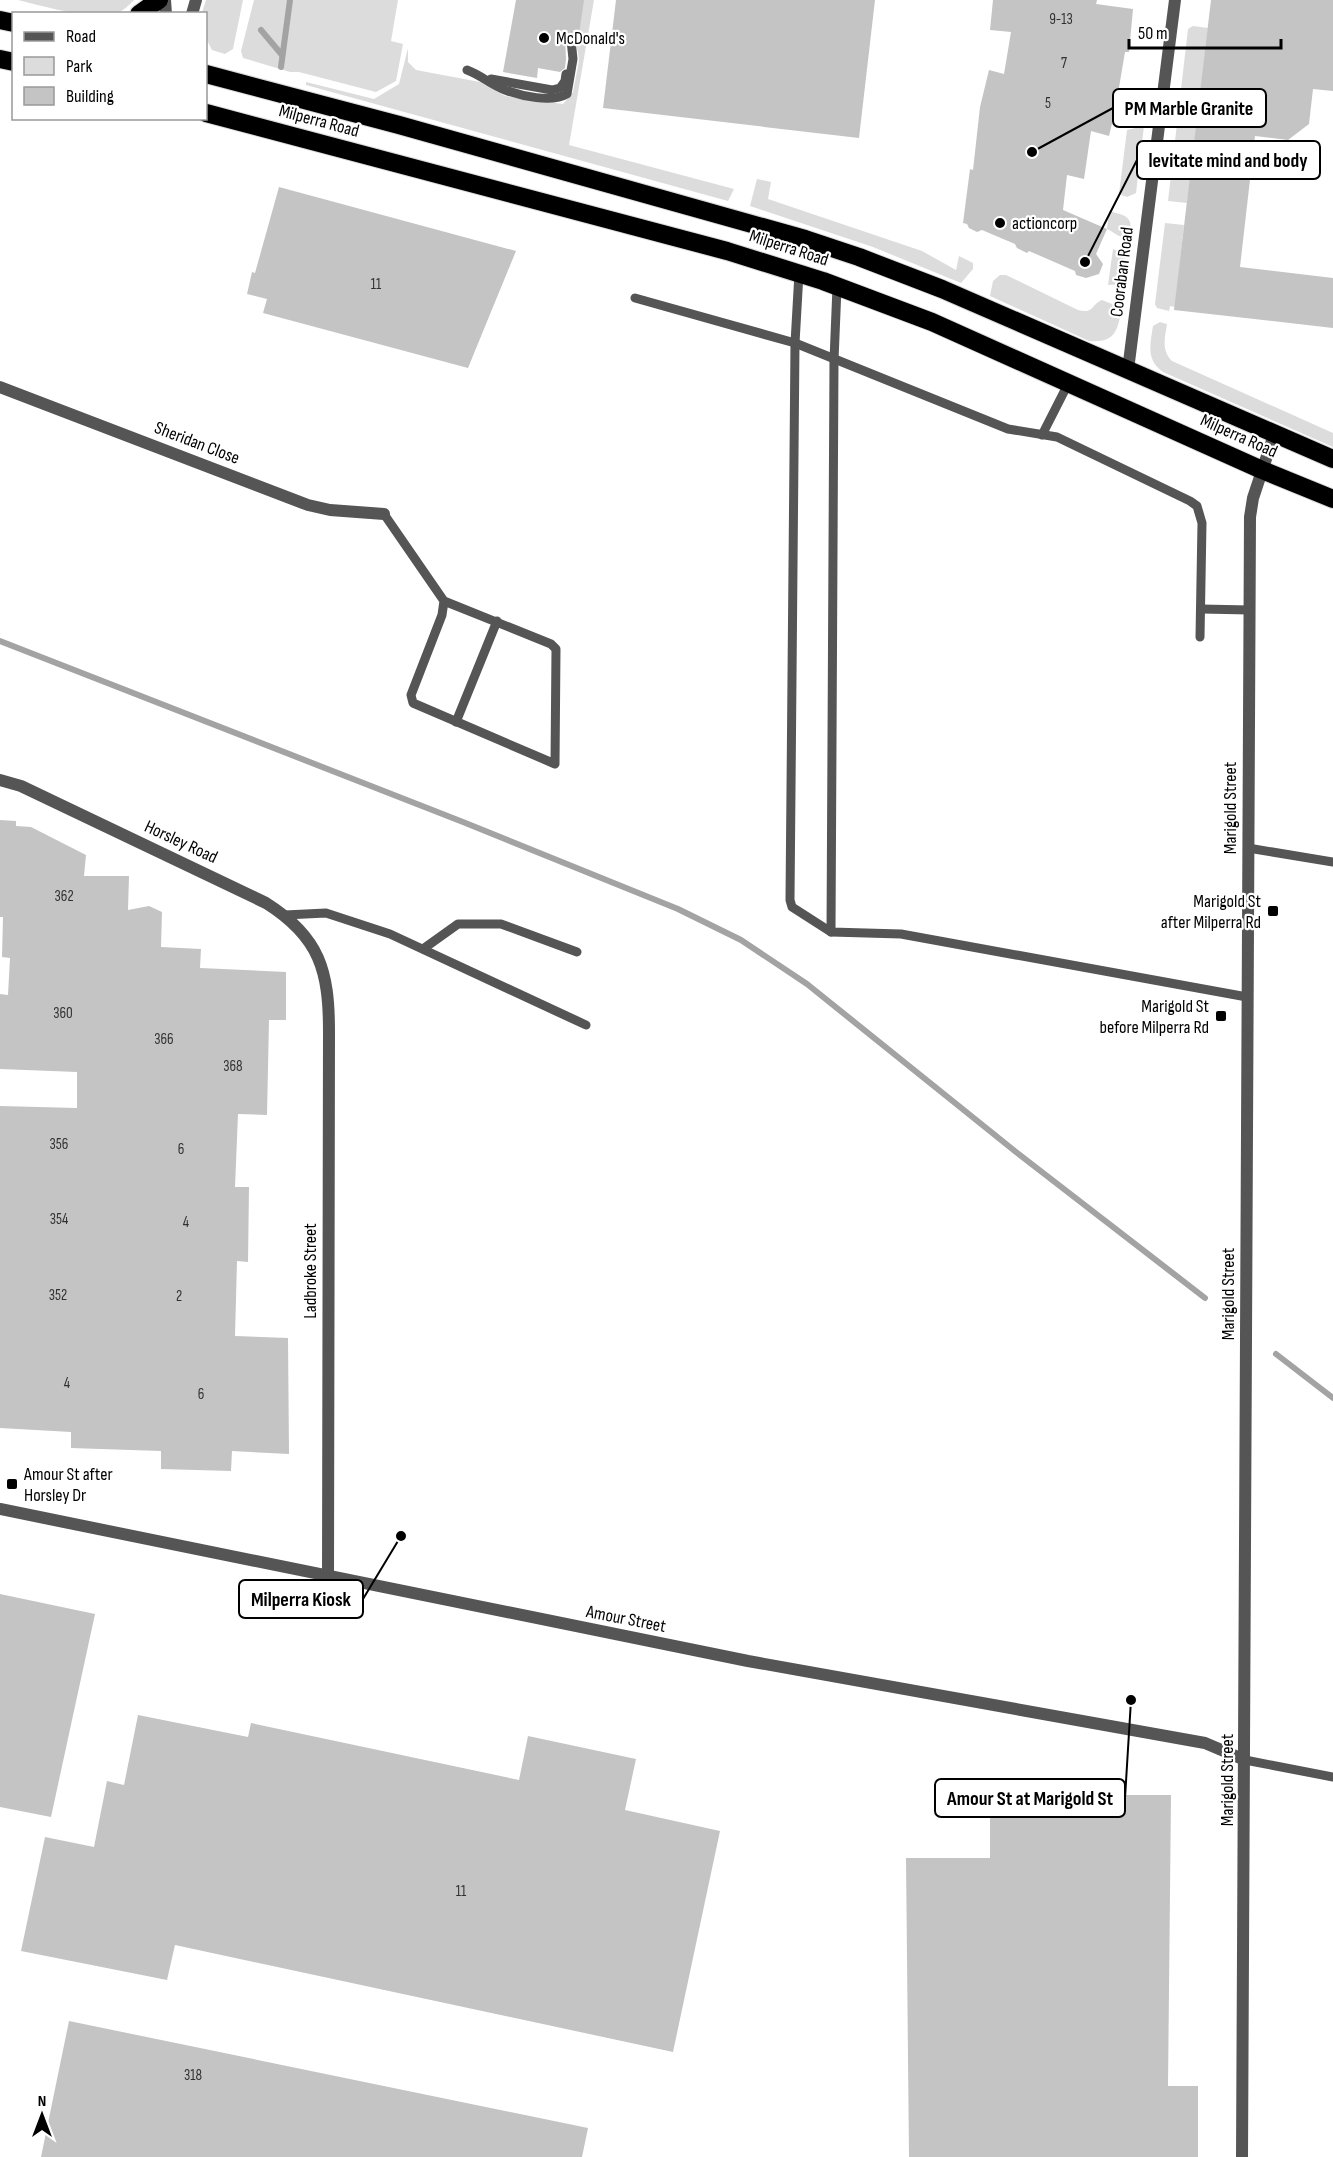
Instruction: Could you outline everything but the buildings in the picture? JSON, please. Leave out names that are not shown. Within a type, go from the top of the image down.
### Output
[{"type":"highway","points":[[142,12],[159,0]]},
{"type":"highway","name":"Milperra Road","points":[[207,74],[399,125],[655,199],[805,239],[859,257],[942,289],[1333,459]]},
{"type":"highway","name":"Milperra Road","points":[[207,113],[726,250],[799,273],[932,322],[1262,470],[1333,498]]},
{"type":"street","name":"Cooraban Road","points":[[1128,370],[1175,0]]},
{"type":"street","name":"Sheridan Close","points":[[0,387],[308,505],[348,513],[384,514]]},
{"type":"street","name":"Marigold Street","points":[[1242,2157],[1250,517],[1252,498],[1274,435]]},
{"type":"street","name":"Horsley Road","points":[[0,780],[36,793],[250,895],[285,915],[314,948],[322,967]]},
{"type":"street","name":"Ladbroke Street","points":[[322,967],[327,987],[329,1032],[327,1576]]},
{"type":"street","name":"Amour Street","points":[[0,1509],[748,1661],[1205,1743],[1245,1760]]},
{"type":"lane","points":[[467,70],[481,75],[507,91],[551,100],[560,98],[567,94],[569,87],[573,59],[571,41]]},
{"type":"lane","points":[[799,273],[795,343],[790,900],[792,907],[831,932],[901,934],[1247,997]]},
{"type":"lane","points":[[831,932],[834,360],[837,287]]},
{"type":"lane","points":[[635,298],[795,343],[1008,429],[1057,437],[1190,501],[1197,506],[1202,523],[1200,637]]},
{"type":"lane","points":[[1042,435],[1068,384]]},
{"type":"lane","points":[[384,514],[444,601],[551,644],[556,649],[555,764],[414,703],[411,695],[442,615],[444,601]]},
{"type":"lane","points":[[1201,609],[1250,610]]},
{"type":"lane","points":[[456,722],[497,621]]},
{"type":"lane","points":[[1248,848],[1333,862]]},
{"type":"lane","points":[[285,915],[326,913],[390,934],[586,1024]]},
{"type":"lane","points":[[423,949],[458,924],[501,924],[577,952]]},
{"type":"lane","points":[[1245,1760],[1333,1777]]},
{"type":"green space","points":[[18,0],[134,0],[118,12],[66,11]]},
{"type":"green space","points":[[206,0],[243,0],[233,49],[225,54],[212,50],[207,40],[207,12],[202,12]]},
{"type":"green space","points":[[254,0],[398,0],[391,41],[403,44],[396,81],[376,92],[299,72],[290,72],[243,58],[241,51]]},
{"type":"green space","points":[[581,0],[594,0],[569,145],[734,189],[728,201],[306,85],[306,82],[374,99],[399,84],[408,48],[408,62],[416,70],[480,82],[505,96],[563,104],[573,92],[578,66],[575,37]]},
{"type":"green space","points":[[1193,26],[1208,28],[1187,203],[1168,201],[1188,29]]},
{"type":"green space","points":[[1144,126],[1136,193],[1127,197],[1119,194],[1127,130]]},
{"type":"green space","points":[[757,179],[771,182],[768,199],[922,251],[956,270],[959,256],[973,263],[973,269],[961,283],[873,247],[750,206]]},
{"type":"green space","points":[[1109,211],[1127,218],[1131,224],[1130,236],[1121,237],[1107,229]]},
{"type":"green space","points":[[1165,223],[1184,225],[1175,307],[1170,306],[1169,311],[1157,308],[1155,304]]},
{"type":"green space","points":[[1113,249],[1120,252],[1127,261],[1124,284],[1108,285]]},
{"type":"green space","points":[[1000,275],[1006,275],[1078,310],[1090,310],[1102,300],[1122,308],[1114,334],[1105,340],[1089,341],[990,296],[993,281]]},
{"type":"green space","points":[[1160,322],[1167,324],[1165,348],[1172,361],[1333,433],[1333,447],[1163,372],[1154,362],[1151,352],[1153,326]]},
{"type":"waterway","points":[[281,67],[290,0]]},
{"type":"waterway","points":[[261,30],[282,55]]},
{"type":"waterway","points":[[0,641],[463,822],[678,909],[741,940],[807,984],[1016,1152],[1205,1298]]},
{"type":"waterway","points":[[1276,1354],[1333,1398]]},
{"type":"place","name":"McDonald's","points":[[544,38]]},
{"type":"place","name":"PM Marble Granite","points":[[1032,152]]},
{"type":"place","name":"actioncorp","points":[[1000,223]]},
{"type":"place","name":"levitate mind and body","points":[[1085,262]]},
{"type":"place","name":"Marigold St after Milperra Rd","points":[[1273,911]]},
{"type":"place","name":"Marigold St before Milperra Rd","points":[[1221,1016]]},
{"type":"place","name":"Amour St after Horsley Dr","points":[[12,1484]]},
{"type":"place","name":"Milperra Kiosk","points":[[401,1536]]},
{"type":"place","name":"Amour St at Marigold St","points":[[1131,1700]]}]
